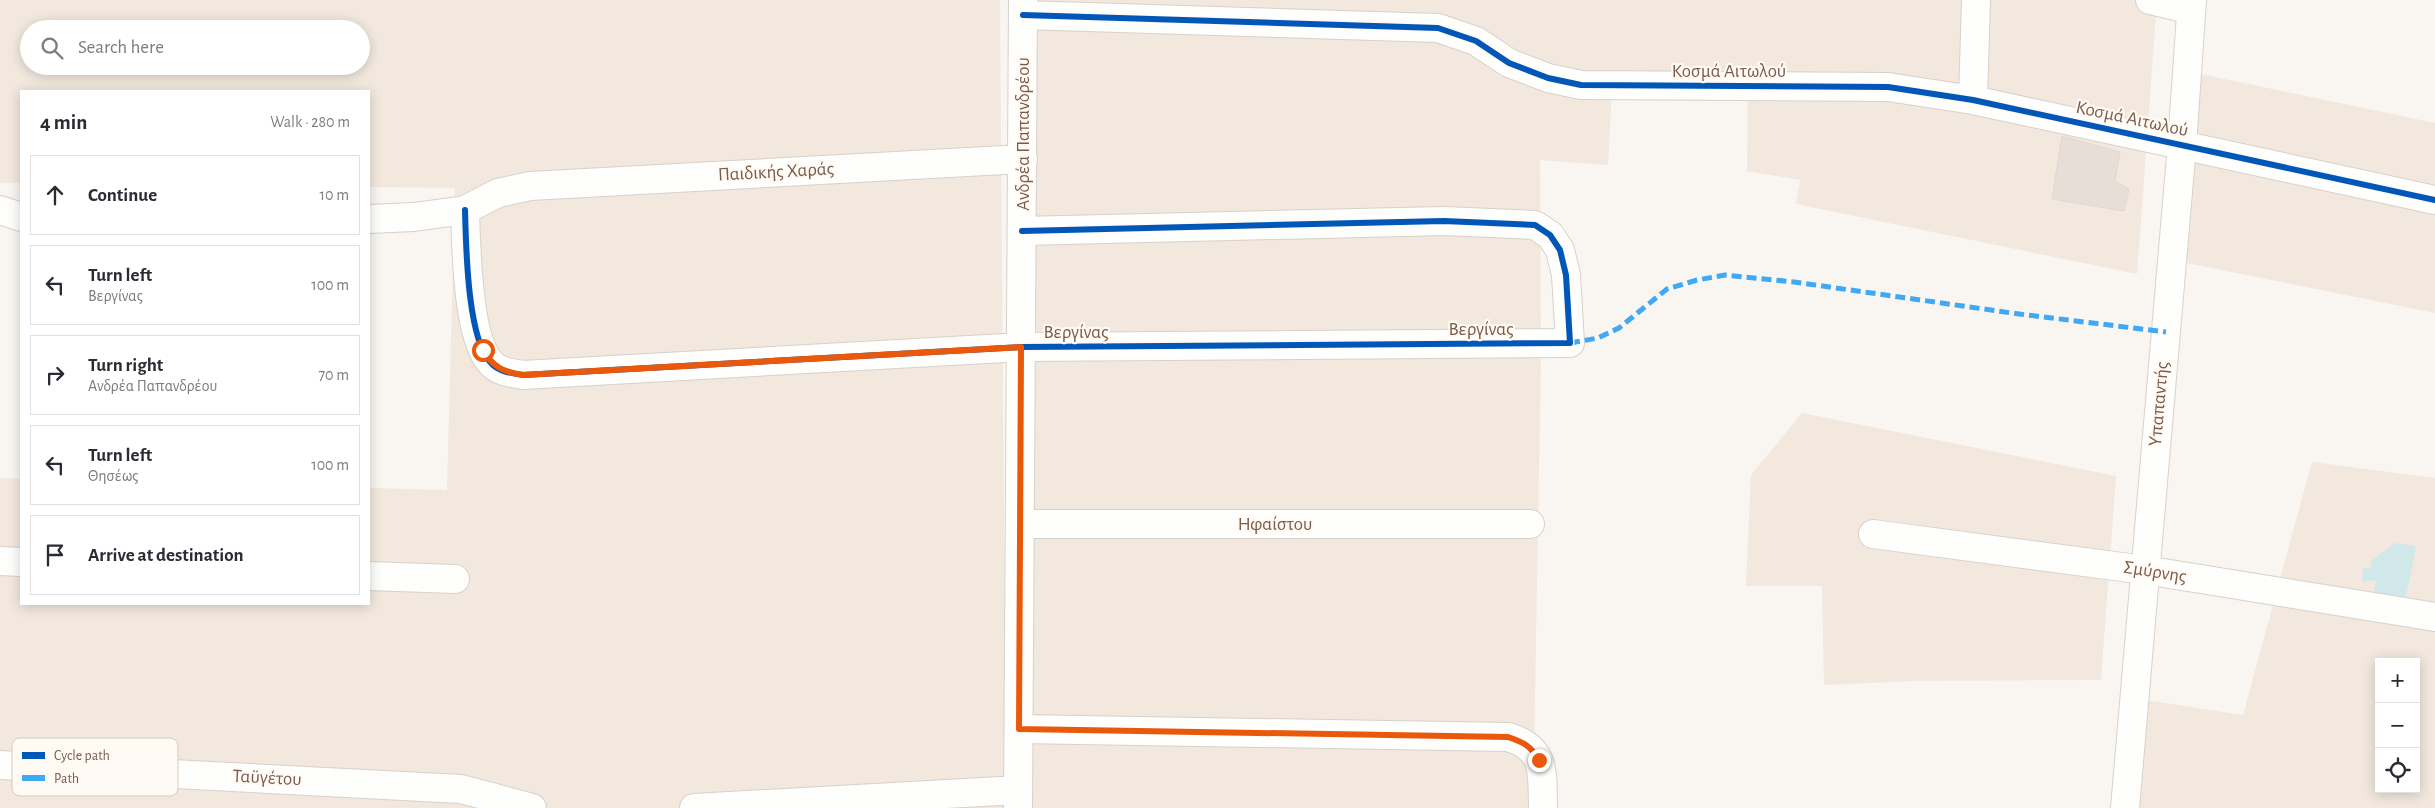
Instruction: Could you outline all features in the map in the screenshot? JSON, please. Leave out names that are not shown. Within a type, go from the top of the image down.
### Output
[{"type":"street","points":[[1972,100],[1976,0]]},
{"type":"street","points":[[2150,0],[2192,5]]},
{"type":"street","name":"Υπαπαντής","points":[[2125,808],[2182,145],[2192,5]]},
{"type":"street","name":"Κοσμά Αιτωλού","points":[[1023,8],[1438,28],[1476,41],[1509,63],[1548,78],[1581,85],[1888,87],[1972,100],[2435,200]]},
{"type":"street","name":"Ανδρέα Παπανδρέου","points":[[1018,799],[1023,8]]},
{"type":"street","name":"Παιδικής Χαράς","points":[[370,219],[414,217],[465,210],[498,193],[530,186],[1023,159]]},
{"type":"street","points":[[0,210],[20,217]]},
{"type":"street","name":"Βεργίνας","points":[[465,210],[467,268],[475,321],[483,350],[491,363],[505,372],[523,375],[1021,347],[1570,343],[1566,275],[1560,250],[1550,235],[1535,225],[1444,221],[1022,231]]},
{"type":"street","name":"Ηφαίστου","points":[[1020,524],[1530,524]]},
{"type":"street","name":"Σμύρνης","points":[[1873,534],[2145,570],[2435,618]]},
{"type":"street","points":[[0,561],[20,562]]},
{"type":"street","points":[[370,576],[455,579]]},
{"type":"street","points":[[1019,729],[1508,737],[1523,742],[1533,749],[1539,760],[1542,773],[1543,808]]},
{"type":"street","name":"Ταϋγέτου","points":[[178,773],[461,788],[532,808]]},
{"type":"street","points":[[694,808],[1018,799]]},
{"type":"shaded area","points":[[0,0],[1000,0],[1006,808],[0,808],[0,478],[20,479],[20,605],[370,605],[370,488],[447,490],[455,188],[370,187],[370,90],[20,90],[20,183],[0,183]]},
{"type":"shaded area","points":[[1034,0],[2157,0],[2137,274],[1796,204],[1800,180],[1747,171],[1748,75],[1613,71],[1608,165],[1540,160],[1541,358],[1533,808],[1027,808]]},
{"type":"shaded area","points":[[2196,73],[2435,123],[2435,313],[2182,262]]},
{"type":"shaded area","points":[[1802,413],[2116,476],[2101,680],[1914,681],[1824,685],[1822,586],[1746,586],[1751,475]]},
{"type":"shaded area","points":[[2312,462],[2435,478],[2435,808],[2136,808],[2145,700],[2243,715]]},
{"type":"water","points":[[2395,543],[2416,546],[2404,606],[2373,597],[2376,580],[2362,582],[2363,568],[2371,569],[2371,561]]},
{"type":"building","points":[[2062,136],[2120,152],[2115,181],[2129,189],[2124,211],[2052,199]]},
{"type":"marked path","points":[[1570,343],[1598,338],[1619,328],[1667,289],[1697,280],[1725,275],[1794,282],[2019,314],[2166,332]]},
{"type":"cycle path","points":[[1023,15],[1438,28],[1476,41],[1509,63],[1548,78],[1581,85],[1888,87],[1973,100],[2435,200]]},
{"type":"cycle path","points":[[465,210],[469,290],[477,334],[483,351],[494,366],[506,372],[523,375],[1021,347],[1570,343],[1566,275],[1560,250],[1550,235],[1535,225],[1444,221],[1022,231]]},
{"type":"route","points":[[483,350],[491,363],[505,372],[523,375],[1021,347],[1019,729],[1508,737],[1523,742],[1533,749],[1539,760]]}]
